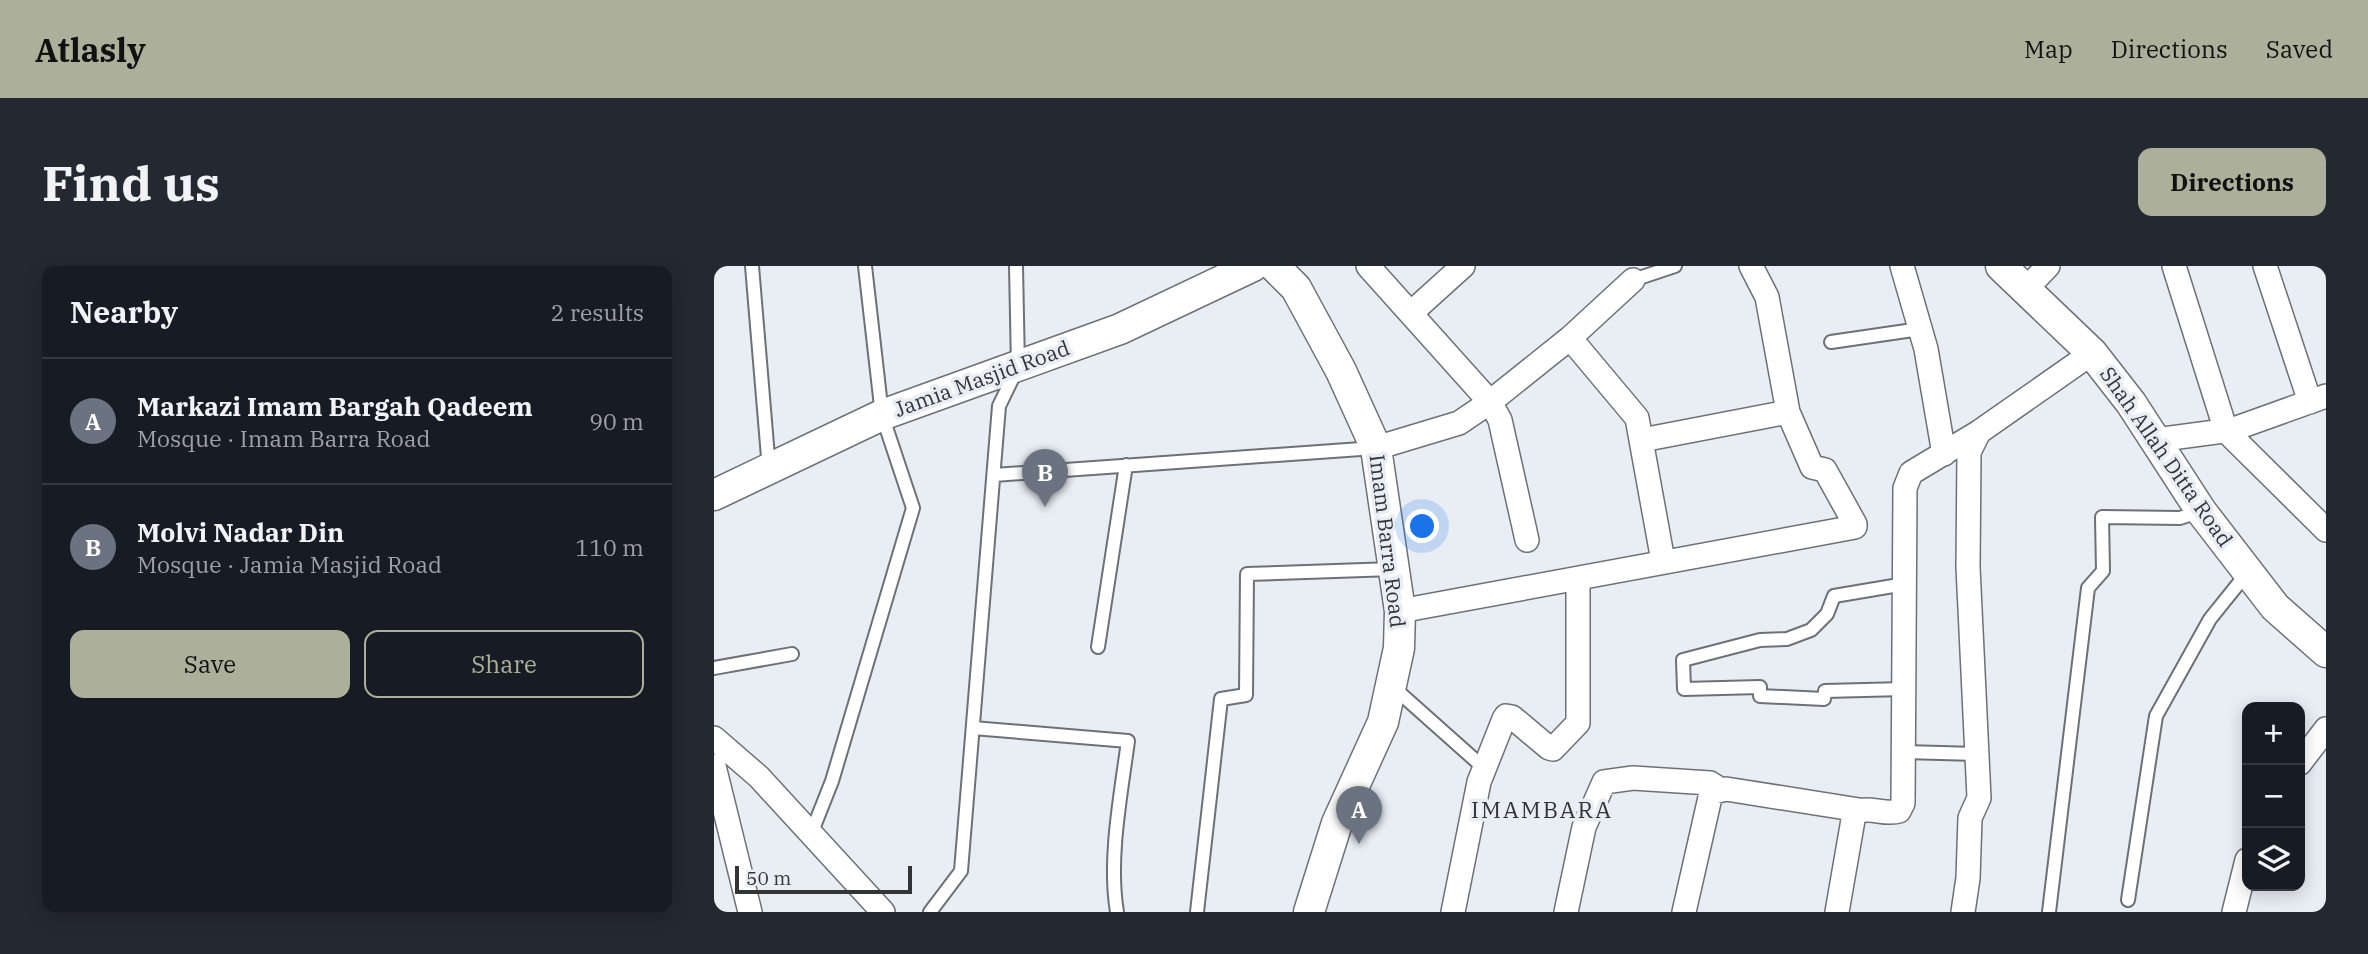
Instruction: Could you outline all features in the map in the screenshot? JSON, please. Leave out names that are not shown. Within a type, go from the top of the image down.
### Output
[{"type":"street","name":"Jamia Masjid Road","points":[[714,495],[882,415],[1119,329],[1253,266]]},
{"type":"street","name":"Imam Barra Road","points":[[1274,266],[1296,288],[1341,371],[1376,447],[1400,611],[1399,648],[1383,722],[1337,823],[1309,912]]},
{"type":"street","points":[[1368,266],[1490,402],[1500,420],[1527,540]]},
{"type":"street","points":[[1411,313],[1464,266]]},
{"type":"street","points":[[1400,611],[1855,527],[1856,524],[1825,470],[1812,467],[1788,412],[1767,297],[1751,266]]},
{"type":"street","points":[[1902,266],[1926,349],[1944,454]]},
{"type":"street","name":"Shah Allah Ditta Road","points":[[2001,266],[2092,353],[2156,440],[2201,511],[2275,607],[2326,652]]},
{"type":"street","points":[[2026,289],[2048,266]]},
{"type":"street","points":[[2174,266],[2225,431],[2326,530]]},
{"type":"street","points":[[2156,440],[2225,431],[2318,399],[2264,266]]},
{"type":"street","points":[[1376,447],[1459,423],[1490,402],[1570,338],[1633,280]]},
{"type":"street","points":[[1570,338],[1637,418],[1663,561]]},
{"type":"street","points":[[1684,912],[1712,793],[1726,789],[1859,810],[1892,813],[1899,811],[1903,803],[1904,752],[1905,488],[1911,472],[1979,432],[2092,353]]},
{"type":"street","points":[[1642,440],[1788,412]]},
{"type":"street","points":[[1963,912],[1968,878],[1970,818],[1979,798],[1968,566],[1969,452],[1979,432]]},
{"type":"street","points":[[1453,912],[1479,782],[1506,716],[1512,717],[1553,749],[1578,723],[1578,579]]},
{"type":"street","points":[[2305,756],[2326,729]]},
{"type":"street","points":[[714,738],[759,777],[883,912]]},
{"type":"street","points":[[714,766],[750,912]]},
{"type":"street","points":[[1566,912],[1584,827],[1604,782],[1633,778],[1710,783],[1721,790]]},
{"type":"street","points":[[1837,912],[1854,814],[1859,810]]},
{"type":"street","points":[[2234,912],[2242,880]]},
{"type":"lane","points":[[752,266],[769,469]]},
{"type":"lane","points":[[811,834],[832,780],[913,508],[882,415],[865,266]]},
{"type":"lane","points":[[930,912],[961,871],[999,406],[1018,367],[1016,266]]},
{"type":"lane","points":[[1633,280],[1675,266]]},
{"type":"lane","points":[[1831,342],[1920,329]]},
{"type":"lane","points":[[994,475],[1376,447]]},
{"type":"lane","points":[[1098,647],[1126,465]]},
{"type":"lane","points":[[2049,912],[2088,588],[2103,571],[2102,517],[2179,518],[2201,511]]},
{"type":"lane","points":[[1197,912],[1221,699],[1246,695],[1247,574],[1394,569]]},
{"type":"lane","points":[[2128,901],[2156,716],[2210,619],[2248,572]]},
{"type":"lane","points":[[1904,689],[1825,691],[1824,699],[1760,696],[1760,687],[1684,689],[1684,660],[1760,639],[1787,639],[1811,630],[1827,614],[1834,596],[1905,584]]},
{"type":"lane","points":[[714,668],[792,654]]},
{"type":"lane","points":[[1391,685],[1484,768]]},
{"type":"lane","points":[[972,728],[1128,741],[1116,827],[1117,912]]},
{"type":"lane","points":[[1904,752],[1978,754]]},
{"type":"place","name":"Molvi Nadar Din","points":[[1045,507]]},
{"type":"place","name":"Markazi Imam Bargah Qadeem","points":[[1359,844]]},
{"type":"district","name":"IMAMBARA","points":[[1542,810]]}]
